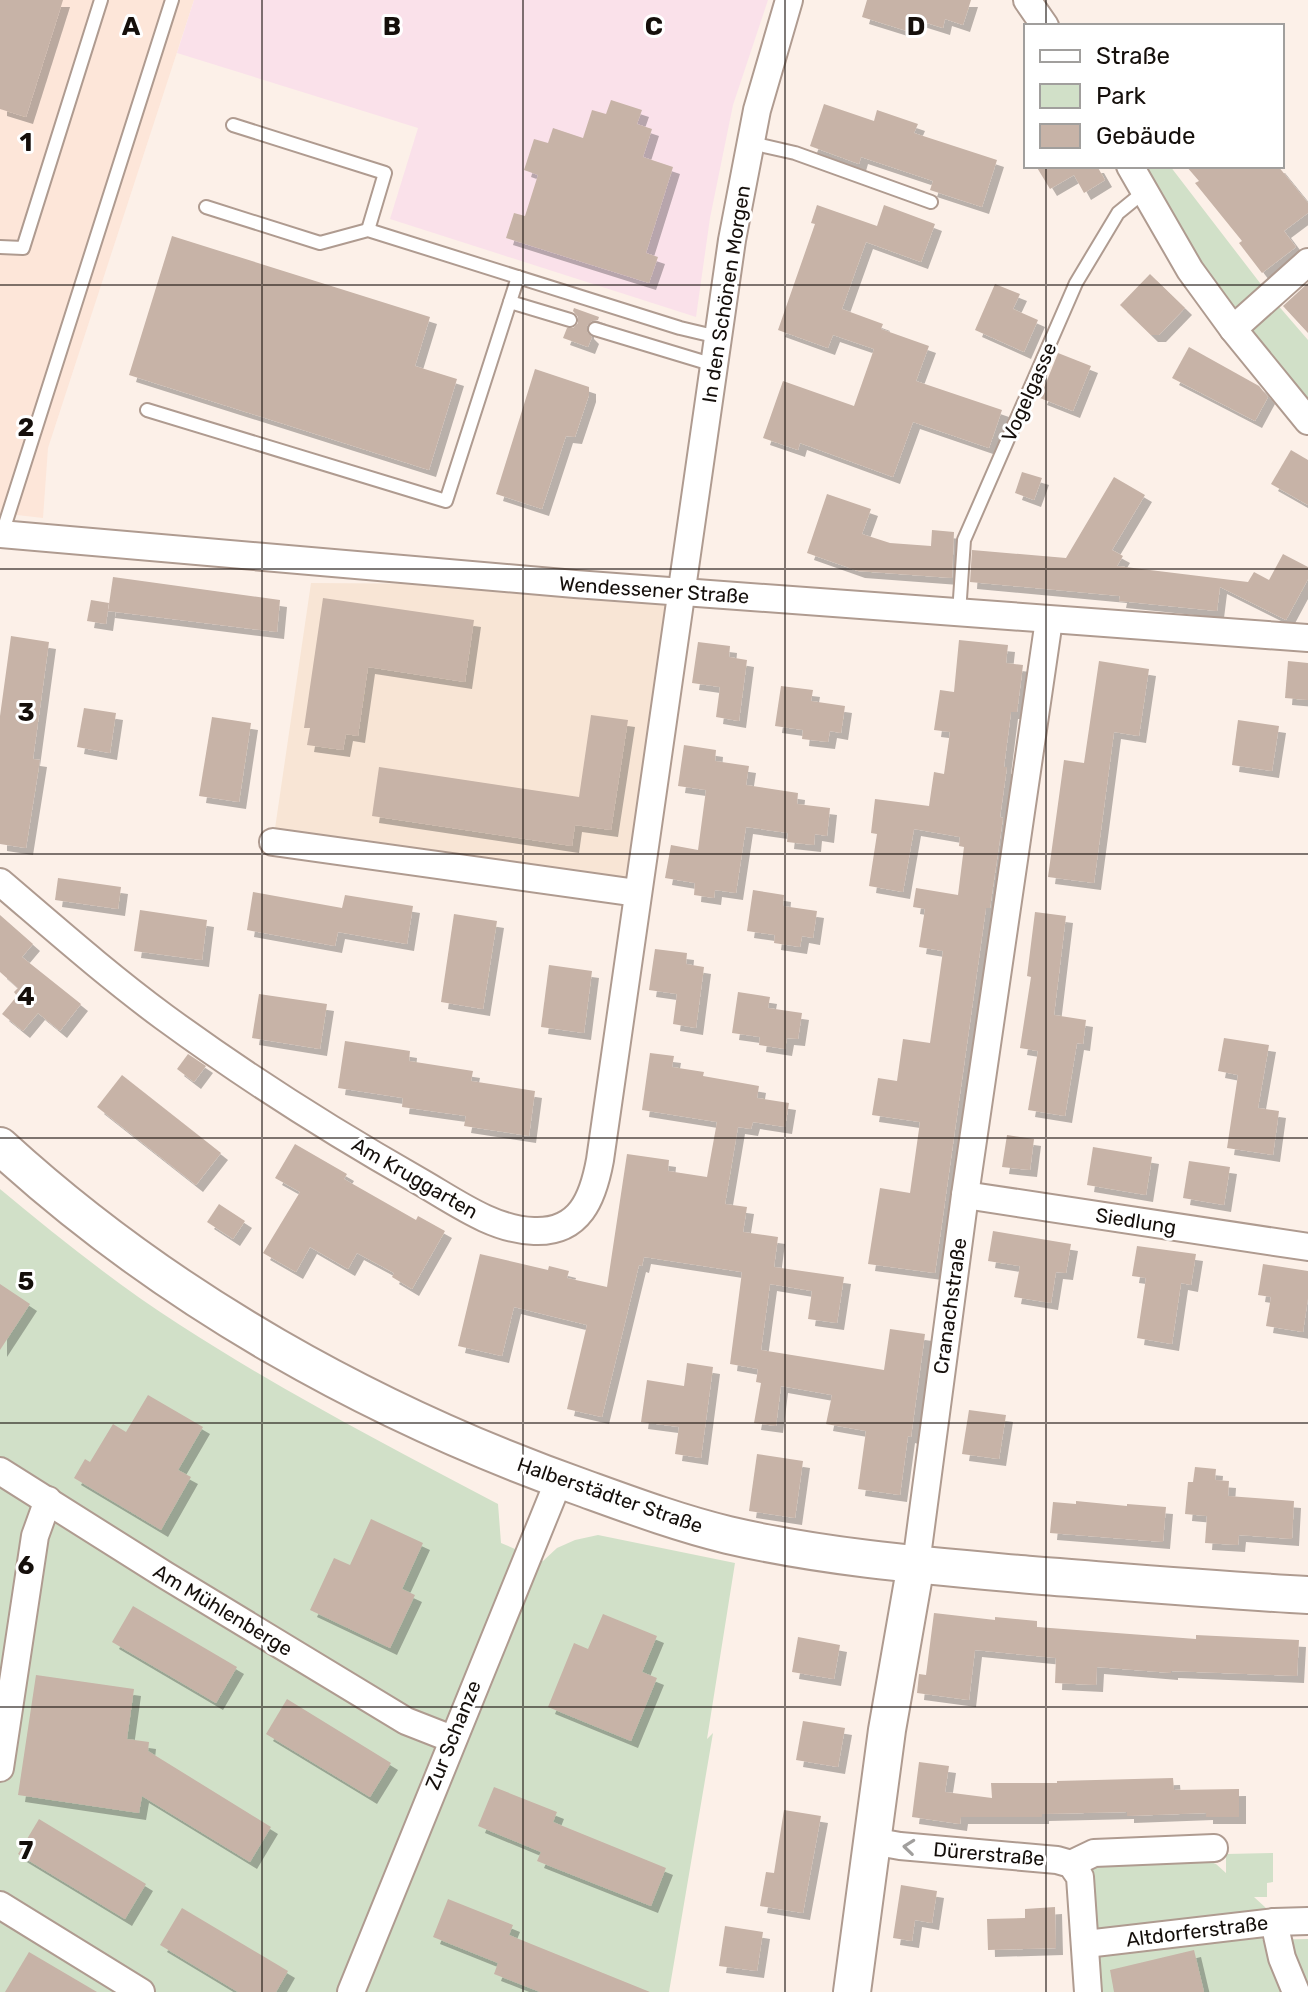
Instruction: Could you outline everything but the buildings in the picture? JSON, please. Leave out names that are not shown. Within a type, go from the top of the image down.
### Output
[{"type":"main road","name":"Halberstädter Straße","points":[[0,1146],[106,1232],[187,1291],[264,1340],[392,1410],[494,1455],[645,1510],[729,1535],[778,1545],[916,1564],[1308,1595]]},
{"type":"main road","name":"Cranachstraße","points":[[852,1992],[887,1730],[916,1564]]},
{"type":"street","name":"In den Schönen Morgen","points":[[683,592],[732,240],[757,110],[789,0]]},
{"type":"street","points":[[1027,0],[1044,24]]},
{"type":"street","points":[[1131,168],[1190,270],[1233,329],[1308,421]]},
{"type":"street","points":[[1233,329],[1308,262]]},
{"type":"street","name":"Wendessener Straße","points":[[1,534],[683,592],[1308,638]]},
{"type":"street","name":"Am Kruggarten","points":[[0,882],[163,1016],[302,1112],[478,1215],[501,1225],[536,1232],[563,1227],[576,1218],[589,1202],[596,1185],[683,592]]},
{"type":"street","name":"Cranachstraße","points":[[916,1564],[965,1195],[1049,620]]},
{"type":"street","points":[[273,842],[637,893]]},
{"type":"street","name":"Siedlung","points":[[965,1195],[1308,1247]]},
{"type":"street","name":"Am Mühlenberge","points":[[0,1471],[406,1721],[452,1739]]},
{"type":"street","name":"Zur Schanze","points":[[351,1992],[559,1480]]},
{"type":"street","points":[[0,1768],[35,1536],[48,1500]]},
{"type":"street","name":"Dürerstraße","points":[[872,1841],[1071,1864],[1080,1877],[1088,1992]]},
{"type":"street","points":[[1071,1864],[1094,1853],[1214,1848]]},
{"type":"street","points":[[0,1905],[141,1992]]},
{"type":"street","name":"Altdorferstraße","points":[[1086,1944],[1274,1922],[1308,1921]]},
{"type":"street","points":[[1274,1922],[1282,1958],[1296,1992]]},
{"type":"lane","points":[[0,247],[23,248],[101,0]]},
{"type":"lane","points":[[1,534],[172,0]]},
{"type":"lane","points":[[233,125],[385,173],[368,230]]},
{"type":"lane","points":[[751,143],[795,153],[931,202]]},
{"type":"lane","name":"Vogelgasse","points":[[959,613],[964,540],[1076,283],[1118,213],[1145,191]]},
{"type":"lane","points":[[206,207],[320,243],[368,230],[718,337]]},
{"type":"lane","points":[[147,410],[446,501],[518,277]]},
{"type":"lane","points":[[510,302],[570,320]]},
{"type":"lane","points":[[595,329],[714,365]]},
{"type":"shaded area","points":[[0,0],[194,0],[48,448],[43,518],[0,513]]},
{"type":"shaded area","points":[[194,0],[768,0],[733,105],[710,218],[696,317],[390,219],[418,128],[177,53]]},
{"type":"shaded area","points":[[311,583],[639,585],[683,592],[637,893],[273,842]]},
{"type":"green space","points":[[1131,168],[1172,168],[1270,296],[1308,340],[1308,421]]},
{"type":"green space","points":[[0,1189],[110,1277],[180,1325],[297,1396],[498,1504],[501,1543],[543,1561],[557,1548],[598,1535],[735,1563],[707,1739],[713,1733],[669,1992],[0,1992]]},
{"type":"green space","points":[[1273,1853],[1273,1882],[1267,1883],[1267,1897],[1254,1897],[1266,1908],[1262,1940],[1308,1939],[1308,1992],[1077,1992],[1072,1877],[1109,1859],[1193,1855],[1216,1864],[1226,1873],[1226,1854]]}]
